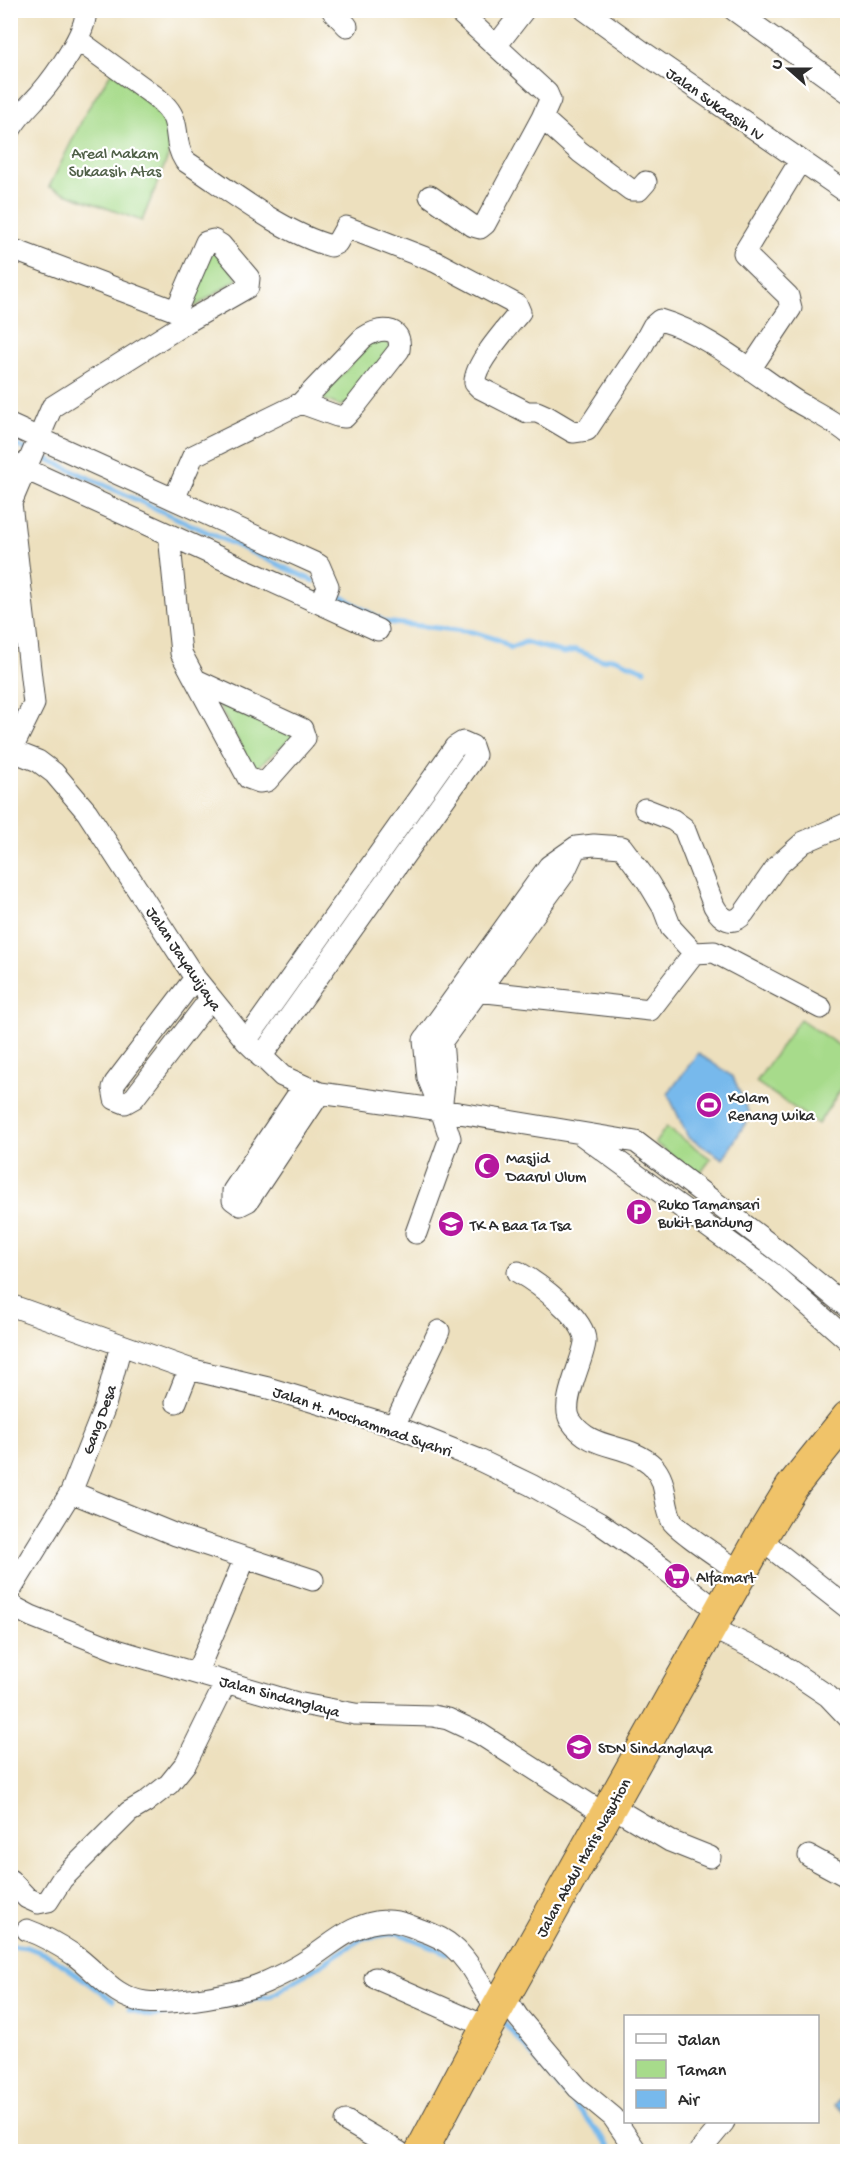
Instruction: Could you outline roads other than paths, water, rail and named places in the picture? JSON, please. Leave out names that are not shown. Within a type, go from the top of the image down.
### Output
[{"type":"highway","name":"Jalan Abdul Haris Nasution","points":[[421,2151],[760,1539],[791,1488],[848,1417]]},
{"type":"street","points":[[10,130],[15,120],[41,93],[78,39],[85,25],[87,16],[85,10]]},
{"type":"street","points":[[332,10],[347,26]]},
{"type":"street","points":[[430,196],[473,226],[480,228],[485,224],[550,100],[547,93],[457,10]]},
{"type":"street","points":[[496,46],[524,10]]},
{"type":"street","name":"Jalan Sukaasih IV","points":[[585,10],[848,193]]},
{"type":"street","points":[[734,10],[848,92]]},
{"type":"street","points":[[78,39],[167,107],[174,118],[178,150],[185,161],[278,222],[315,242],[331,246],[337,243],[346,227],[436,262],[517,305],[520,312],[480,365],[474,380],[480,388],[527,412],[537,412],[573,432],[587,430],[640,350],[652,326],[660,320],[704,341],[752,369],[848,433]]},
{"type":"street","points":[[542,118],[580,152],[631,190],[639,190],[646,182]]},
{"type":"street","points":[[752,369],[791,308],[788,296],[744,253],[800,161]]},
{"type":"street","points":[[10,254],[17,251],[182,316],[52,407],[39,437],[18,466],[11,503],[15,580],[34,704],[11,751]]},
{"type":"street","points":[[174,499],[192,456],[302,403],[363,338],[381,330],[388,330],[396,335],[400,343],[399,350],[345,417],[302,403]]},
{"type":"street","points":[[10,425],[319,565],[324,595]]},
{"type":"street","points":[[18,466],[169,535],[324,595],[378,630]]},
{"type":"street","points":[[169,535],[181,653],[196,681],[248,778],[259,782],[267,781],[305,738],[302,729],[196,681]]},
{"type":"street","points":[[246,1041],[455,747],[468,743],[474,750],[473,759],[261,1057]]},
{"type":"street","name":"Jalan Jayawijaya","points":[[11,751],[38,761],[54,773],[87,812],[210,999],[246,1041],[282,1076],[312,1090],[636,1142],[848,1308]]},
{"type":"street","points":[[645,809],[673,820],[684,828],[714,906],[722,917],[735,921],[739,920],[777,866],[804,842],[843,832]]},
{"type":"street","points":[[416,1233],[450,1138],[441,1110],[445,1076],[442,1041],[470,990],[549,866],[576,847],[594,845],[622,847],[648,882],[663,907],[671,928],[694,953]]},
{"type":"street","points":[[353,892],[370,904]]},
{"type":"street","points":[[694,953],[714,952],[821,1008]]},
{"type":"street","points":[[470,990],[651,1010],[694,953]]},
{"type":"street","points":[[195,978],[115,1083],[113,1088],[115,1099],[125,1103],[134,1098],[210,999]]},
{"type":"street","points":[[312,1090],[248,1201],[240,1205],[236,1203],[233,1200],[233,1191],[312,1090]]},
{"type":"street","name":"Jalan Jayawijaya","points":[[578,1132],[773,1274],[848,1340]]},
{"type":"street","points":[[652,1185],[666,1166]]},
{"type":"street","points":[[518,1272],[536,1282],[579,1323],[585,1341],[568,1398],[568,1419],[590,1439],[609,1447],[636,1453],[653,1466],[663,1480],[673,1523],[741,1574]]},
{"type":"street","name":"Jalan H. Mochammad Syahri","points":[[10,1305],[189,1369],[268,1388],[394,1426],[477,1459],[531,1485],[591,1519],[662,1567],[714,1619],[828,1696],[848,1717]]},
{"type":"street","points":[[394,1426],[439,1331]]},
{"type":"street","name":"Gang Desa","points":[[10,1591],[71,1492],[104,1409],[121,1345]]},
{"type":"street","points":[[176,1402],[189,1369]]},
{"type":"street","points":[[71,1492],[176,1535],[313,1580]]},
{"type":"street","points":[[760,1539],[848,1608]]},
{"type":"street","points":[[197,1672],[245,1558]]},
{"type":"street","name":"Jalan Sindanglaya","points":[[10,1605],[31,1616],[117,1650],[297,1702],[355,1714],[433,1716],[448,1719],[480,1734],[609,1811],[670,1841],[710,1857]]},
{"type":"street","points":[[10,1880],[27,1898],[38,1904],[48,1901],[62,1880],[129,1812],[147,1802],[169,1784],[186,1763],[226,1682]]},
{"type":"street","points":[[809,1856],[848,1877]]},
{"type":"street","points":[[27,1929],[46,1937],[76,1956],[111,1988],[126,1996],[153,2002],[194,2000],[264,1983],[306,1961],[346,1932],[387,1920],[412,1926],[439,1937],[454,1947],[471,1967],[496,2012]]},
{"type":"street","points":[[375,1978],[518,2017],[578,2088],[613,2117],[637,2151]]},
{"type":"street","points":[[346,2121],[399,2151]]},
{"type":"street","points":[[699,2151],[722,2123]]},
{"type":"water","name":"Kolam Renang Wika","points":[[698,1053],[733,1077],[750,1116],[723,1159],[688,1137],[668,1094]]},
{"type":"water","points":[[847,2090],[847,2113],[834,2106]]},
{"type":"waterway","points":[[10,443],[28,450]]},
{"type":"waterway","points":[[43,457],[314,581]]},
{"type":"waterway","points":[[337,594],[385,622],[473,632],[499,640],[511,648],[525,642],[564,653],[576,650],[601,660],[613,658],[645,670]]},
{"type":"waterway","points":[[129,2009],[151,2016],[180,2013],[271,1996],[363,1938],[398,1933],[447,1953]]},
{"type":"waterway","points":[[10,1945],[27,1947],[50,1956],[113,2000]]},
{"type":"waterway","points":[[502,2020],[615,2152]]},
{"type":"place","name":"Kolam Renang Wika","points":[[709,1105]]},
{"type":"place","name":"Masjid Daarul Ulum","points":[[487,1166]]},
{"type":"place","name":"Ruko Tamansari Bukit Bandung","points":[[639,1212]]},
{"type":"place","name":"TK A Baa Ta Tsa","points":[[451,1224]]},
{"type":"place","name":"Alfamart","points":[[677,1576]]},
{"type":"place","name":"SDN Sindanglaya","points":[[579,1747]]},
{"type":"park label","name":"Areal Makam Sukaasih Atas","points":[[115,161]]}]
